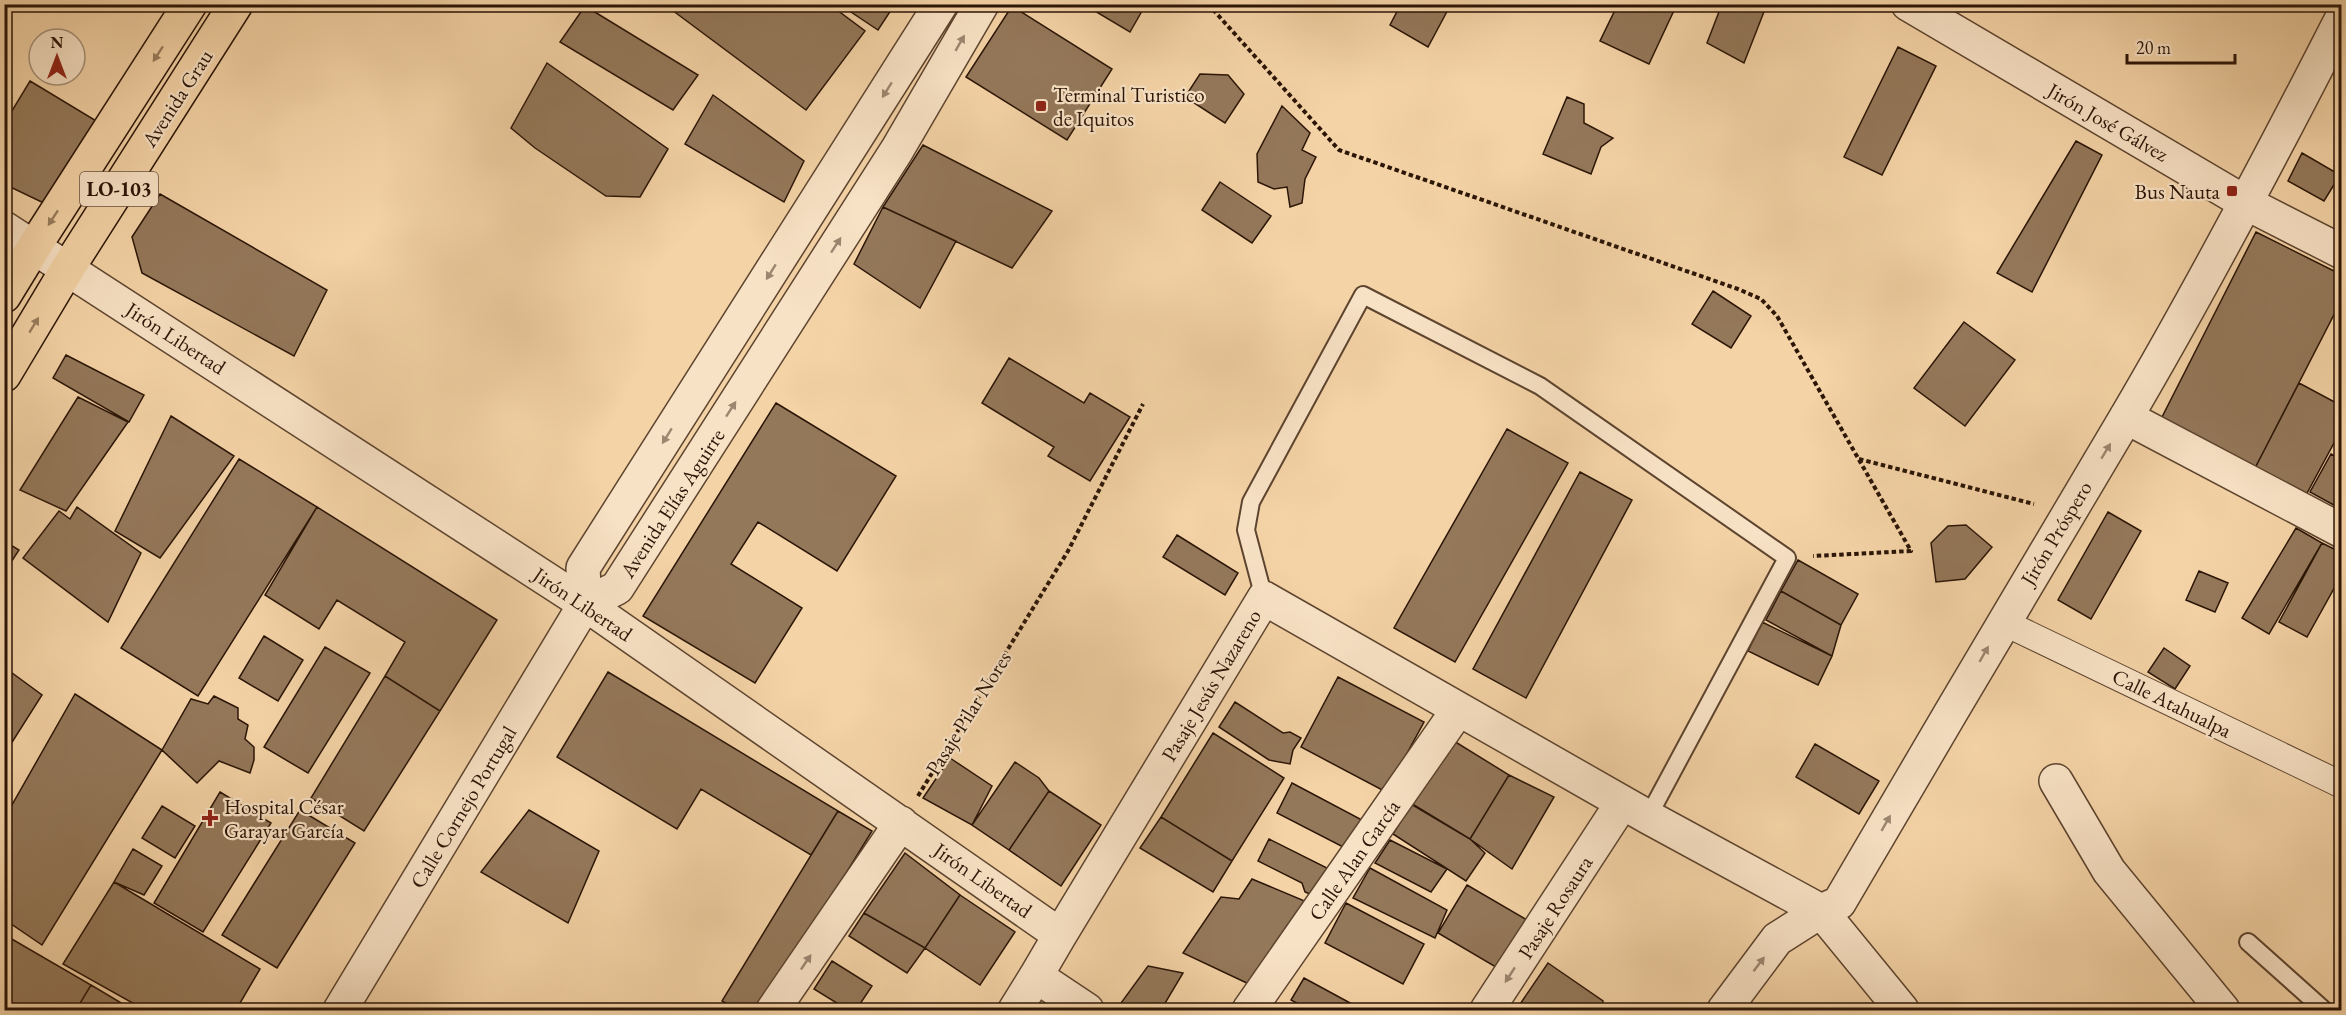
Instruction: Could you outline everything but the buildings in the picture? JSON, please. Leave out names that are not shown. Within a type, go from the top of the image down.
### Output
[{"type":"main road","name":"Avenida Grau","points":[[4,297],[190,4]]},
{"type":"main road","name":"Avenida Grau","points":[[4,375],[68,268],[237,4]]},
{"type":"street","name":"Avenida Elías Aguirre","points":[[941,4],[583,568],[585,604],[617,588],[897,150],[982,4]]},
{"type":"street","name":"Jirón José Gálvez","points":[[1908,4],[2246,202],[2342,252]]},
{"type":"street","name":"Jirón Próspero","points":[[1724,1011],[1777,939],[1821,911],[1839,903],[2126,417],[2246,202],[2342,18]]},
{"type":"street","points":[[909,56],[942,75]]},
{"type":"street","name":"Jirón Libertad","points":[[4,228],[585,604],[1060,935]]},
{"type":"street","points":[[2126,417],[2342,531]]},
{"type":"street","points":[[1264,598],[1635,810],[1821,911],[1902,1011]]},
{"type":"street","name":"Pasaje Jesús Nazareno","points":[[1060,935],[1264,598]]},
{"type":"street","name":"Calle Cornejo Portugal","points":[[340,1011],[585,604]]},
{"type":"street","name":"Calle Atahualpa","points":[[2003,622],[2342,785]]},
{"type":"street","name":"Calle Alan García","points":[[1249,1011],[1458,710]]},
{"type":"street","points":[[2056,780],[2109,871],[2223,1011]]},
{"type":"street","name":"Pasaje Rosaura","points":[[1487,1011],[1635,810]]},
{"type":"street","points":[[773,1011],[901,823]]},
{"type":"street","points":[[1016,1011],[1060,935]]},
{"type":"street","points":[[1036,976],[1087,1011]]},
{"type":"lane","name":"Pasaje Jesús Nazareno","points":[[1264,598],[1246,530],[1251,502],[1363,295],[1540,386],[1787,558]]},
{"type":"lane","points":[[1635,810],[1787,558]]},
{"type":"lane","points":[[2248,942],[2324,1011]]},
{"type":"path","points":[[1208,4],[1340,150],[1761,299],[1777,316],[1911,551],[1787,558]]},
{"type":"path","name":"Pasaje Pilar Nores","points":[[901,823],[1068,551],[1143,404]]},
{"type":"path","points":[[1858,459],[2068,513]]},
{"type":"place","name":"Terminal Turistico de Iquitos","points":[[1041,106]]},
{"type":"place","name":"Bus Nauta","points":[[2232,191]]},
{"type":"place","name":"Hospital César Garayar García","points":[[210,818]]}]
